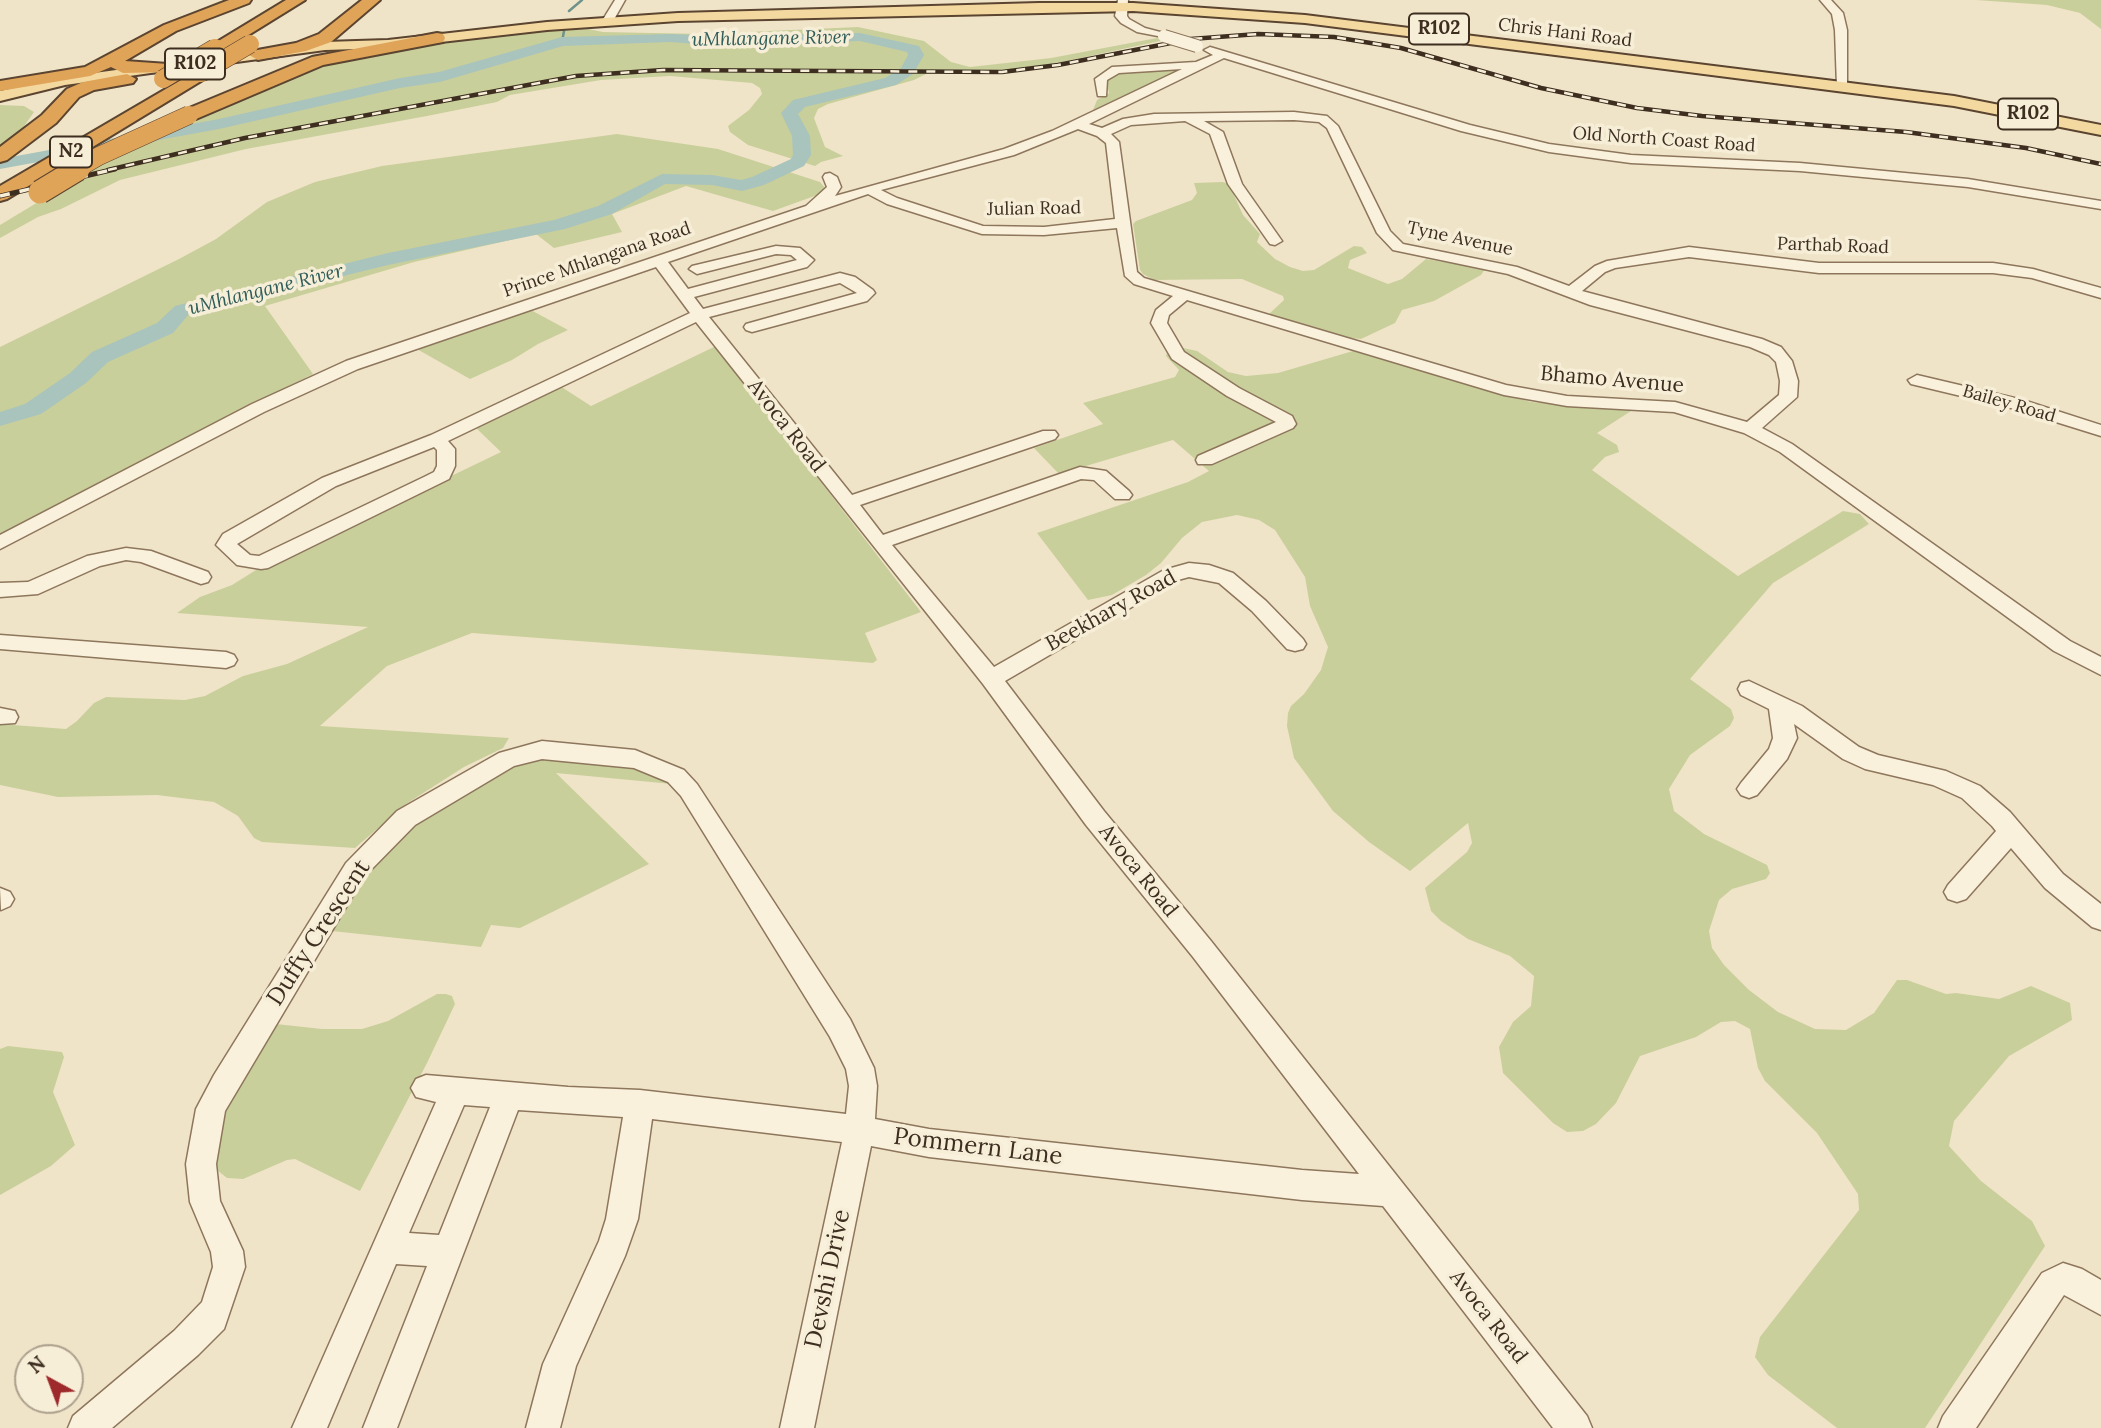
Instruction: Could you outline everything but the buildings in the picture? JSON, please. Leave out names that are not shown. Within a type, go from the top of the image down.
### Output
[{"type":"highway","points":[[0,88],[90,71],[170,28],[243,0]]},
{"type":"highway","points":[[372,0],[343,29],[340,36],[354,40],[396,37]]},
{"type":"highway","points":[[250,54],[300,47],[325,38],[372,0]]},
{"type":"highway","name":"N2","points":[[0,195],[200,74],[250,54],[305,3]]},
{"type":"highway","name":"N2","points":[[0,176],[101,116],[162,74],[305,3]]},
{"type":"highway","points":[[0,217],[111,150],[270,80],[332,57],[437,38]]},
{"type":"highway","points":[[124,51],[116,60],[119,66],[162,74]]},
{"type":"highway","points":[[250,54],[263,61],[280,64],[281,71],[270,80]]},
{"type":"highway","points":[[4,153],[49,119],[74,93],[89,86],[127,79]]},
{"type":"highway","points":[[0,98],[31,100],[39,103],[44,112],[4,153]]},
{"type":"main road","name":"Chris Hani Road","points":[[614,9],[677,11],[1060,0],[1127,4],[1305,19],[1987,99],[2101,121]]},
{"type":"main road","name":"Chris Hani Road","points":[[1127,4],[1166,1],[1318,14],[1843,83],[1988,106],[2101,130]]},
{"type":"main road","name":"R102","points":[[355,46],[396,37],[614,9],[734,15],[1127,4]]},
{"type":"main road","points":[[647,6],[677,11]]},
{"type":"main road","name":"R102","points":[[0,88],[36,88],[127,79],[250,54],[437,38],[614,9]]},
{"type":"main road","points":[[1137,23],[1140,18],[1153,13],[1186,10]]},
{"type":"main road","name":"R102","points":[[0,98],[73,79],[162,74],[250,54]]},
{"type":"street","points":[[1825,0],[1837,13],[1843,83]]},
{"type":"street","points":[[1127,4],[1137,23]]},
{"type":"street","name":"Old North Coast Road","points":[[1127,4],[1131,26],[1466,128],[1549,148],[1631,159],[1800,167],[1968,183],[2101,205]]},
{"type":"street","name":"Old North Coast Road","points":[[1137,23],[1159,35]]},
{"type":"street","name":"Prince Mhlangana Road","points":[[0,543],[304,385],[352,365],[869,189],[981,161],[1035,143],[1223,54]]},
{"type":"street","points":[[1102,93],[1101,79],[1116,70],[1168,64],[1199,65]]},
{"type":"street","name":"Tyne Avenue","points":[[1102,133],[1138,120],[1294,116],[1322,119],[1328,122],[1335,132],[1390,241],[1410,250],[1512,270],[1613,307],[1756,343],[1775,351],[1785,365],[1789,381],[1788,397],[1750,429]]},
{"type":"street","points":[[1185,118],[1216,132],[1235,184],[1275,241]]},
{"type":"street","points":[[1078,124],[1102,133],[1112,142],[1122,223]]},
{"type":"street","points":[[811,208],[831,192],[834,187],[830,177]]},
{"type":"street","name":"Julian Road","points":[[869,189],[892,201],[932,215],[993,232],[1044,231],[1122,223]]},
{"type":"street","name":"Bhamo Avenue","points":[[1122,223],[1130,272],[1147,284],[1182,296],[1504,390],[1567,401],[1675,407],[1750,429],[1806,462],[2062,646],[2101,667]]},
{"type":"street","points":[[437,439],[446,449],[446,466],[442,475],[431,481],[261,563],[244,560],[226,545],[227,540],[241,531],[329,482],[437,439],[691,305],[802,264],[806,260],[795,251],[776,250],[697,269]]},
{"type":"street","name":"Parthab Road","points":[[1571,293],[1600,269],[1612,264],[1689,252],[1819,268],[1993,268],[2033,274],[2101,293]]},
{"type":"street","name":"Avoca Road","points":[[659,260],[691,305],[991,679],[1095,818],[1202,949],[1575,1428]]},
{"type":"street","points":[[691,305],[840,278],[850,280],[867,293],[861,298],[752,327]]},
{"type":"street","points":[[1182,296],[1162,313],[1158,323],[1178,355],[1233,392],[1286,420],[1287,424],[1205,460]]},
{"type":"street","name":"Bailey Road","points":[[1917,380],[1997,398],[2101,431]]},
{"type":"street","points":[[848,503],[1049,435]]},
{"type":"street","points":[[880,543],[1080,473],[1099,475],[1122,495]]},
{"type":"street","points":[[0,590],[34,588],[94,561],[126,554],[144,555],[201,578]]},
{"type":"street","name":"Beekhary Road","points":[[991,679],[1171,575],[1189,570],[1209,572],[1226,578],[1259,606],[1295,644]]},
{"type":"street","points":[[0,642],[226,660]]},
{"type":"street","points":[[1749,689],[1779,703],[1850,753],[1873,763],[1938,777],[1972,792],[2011,831],[2054,881],[2101,919]]},
{"type":"street","points":[[1749,789],[1779,753],[1785,738],[1779,703]]},
{"type":"street","name":"Duffy Crescent","points":[[85,1428],[186,1343],[212,1317],[217,1307],[229,1268],[227,1251],[205,1202],[201,1164],[211,1109],[223,1084],[355,870],[386,835],[407,818],[507,759],[542,750],[635,759],[676,776],[689,790],[855,1054],[863,1086],[859,1130]]},
{"type":"street","points":[[1957,892],[2011,831]]},
{"type":"street","name":"Pommern Lane","points":[[386,1248],[441,1089],[568,1101],[640,1104],[859,1130],[929,1143],[1302,1185],[1389,1191]]},
{"type":"street","points":[[380,1428],[509,1095]]},
{"type":"street","points":[[543,1428],[559,1364],[614,1245],[622,1219],[640,1104]]},
{"type":"street","name":"Devshi Drive","points":[[797,1428],[859,1130]]},
{"type":"street","points":[[309,1428],[386,1248],[449,1251]]},
{"type":"street","points":[[1955,1428],[2053,1284],[2063,1279],[2071,1280],[2101,1299]]},
{"type":"green space","points":[[1976,0],[2101,0],[2101,29],[2080,13],[2047,5]]},
{"type":"green space","points":[[578,27],[603,32],[703,34],[858,27],[924,41],[951,62],[970,67],[1051,58],[1157,38],[1165,40],[1043,66],[980,72],[932,71],[914,80],[828,104],[818,109],[814,118],[825,147],[843,156],[815,166],[748,145],[730,132],[728,126],[749,110],[762,94],[760,88],[752,83],[670,76],[601,80],[510,95],[497,102],[246,149],[120,180],[61,209],[38,217],[0,238],[0,225],[131,146],[316,66],[385,50]]},
{"type":"green space","points":[[1187,66],[1093,110],[1097,100],[1109,93],[1106,79],[1122,71]]},
{"type":"green space","points":[[0,105],[24,106],[34,112],[20,132],[0,149]]},
{"type":"green space","points":[[617,134],[718,149],[820,182],[825,188],[820,194],[773,211],[686,186],[612,214],[622,232],[554,248],[536,234],[414,262],[265,306],[313,374],[0,534],[0,347],[179,259],[216,239],[267,202],[315,182],[382,166]]},
{"type":"green space","points":[[1194,183],[1229,184],[1243,215],[1260,234],[1257,242],[1275,259],[1290,267],[1303,271],[1314,270],[1354,246],[1362,247],[1367,253],[1350,260],[1348,268],[1388,284],[1402,279],[1426,259],[1485,269],[1481,275],[1434,301],[1402,310],[1395,323],[1361,339],[1268,315],[1284,300],[1283,296],[1242,279],[1154,280],[1143,274],[1140,270],[1133,224],[1192,200],[1197,193]]},
{"type":"green space","points":[[529,309],[568,330],[470,379],[415,348]]},
{"type":"green space","points":[[716,346],[921,612],[865,633],[877,660],[873,663],[472,633],[387,666],[320,726],[509,738],[503,748],[464,767],[406,804],[355,848],[262,842],[254,838],[238,816],[214,802],[157,795],[58,797],[0,785],[0,724],[66,729],[94,703],[106,697],[185,700],[205,696],[243,676],[287,664],[368,627],[177,613],[200,597],[232,585],[256,570],[501,452],[475,427],[560,386],[591,406]]},
{"type":"green space","points":[[1178,347],[1197,351],[1228,372],[1246,376],[1278,373],[1353,351],[1531,402],[1631,411],[1597,433],[1617,445],[1619,452],[1605,457],[1592,470],[1738,576],[1843,511],[1860,514],[1869,524],[1773,583],[1690,679],[1731,709],[1734,718],[1730,726],[1690,755],[1669,789],[1674,811],[1704,834],[1767,865],[1770,873],[1766,879],[1732,889],[1719,900],[1709,931],[1712,948],[1724,965],[1749,990],[1778,1012],[1815,1029],[1846,1030],[1874,1013],[1897,980],[1907,980],[1946,994],[1999,999],[2031,986],[2070,1003],[2072,1020],[2009,1056],[1954,1121],[1949,1146],[1981,1181],[2032,1221],[2045,1246],[1925,1428],[1837,1428],[1768,1375],[1755,1357],[1760,1337],[1859,1210],[1858,1194],[1817,1133],[1765,1081],[1758,1068],[1750,1029],[1735,1021],[1721,1022],[1696,1037],[1640,1056],[1616,1103],[1596,1124],[1583,1131],[1567,1132],[1553,1123],[1503,1073],[1499,1047],[1513,1022],[1531,1006],[1534,976],[1510,956],[1468,939],[1441,921],[1431,911],[1425,888],[1467,852],[1472,843],[1468,823],[1410,871],[1369,842],[1333,811],[1294,758],[1287,726],[1288,713],[1321,670],[1328,647],[1310,606],[1305,577],[1275,530],[1259,520],[1237,515],[1202,522],[1182,538],[1161,563],[1146,575],[1112,595],[1088,600],[1037,533],[1188,482],[1209,471],[1173,440],[1059,474],[1034,448],[1103,424],[1083,403],[1175,377],[1179,370],[1166,356],[1168,350]]},
{"type":"green space","points":[[540,757],[621,765],[651,771],[672,784],[556,773],[649,864],[520,928],[491,925],[481,947],[332,931],[368,869],[409,827],[506,769]]},
{"type":"green space","points":[[437,994],[452,996],[455,1004],[360,1191],[295,1159],[243,1179],[227,1178],[217,1170],[218,1127],[226,1105],[276,1024],[322,1029],[362,1029],[388,1021]]},
{"type":"green space","points":[[8,1046],[62,1052],[64,1057],[53,1092],[75,1145],[51,1166],[0,1195],[0,1049]]},
{"type":"waterway","points":[[569,11],[582,0]]},
{"type":"waterway","points":[[562,42],[564,31]]},
{"type":"waterway","name":"uMhlangane River","points":[[0,164],[219,124],[400,83],[440,77],[562,42],[670,38],[724,41],[860,37],[914,49],[916,55],[907,71],[890,82],[799,103],[789,113],[801,136],[802,155],[798,162],[758,181],[742,186],[712,180],[662,179],[605,210],[558,225],[388,259],[182,310],[165,328],[100,357],[78,378],[33,409],[0,419]]},
{"type":"railway","points":[[108,170],[245,138],[576,76],[663,70],[1002,72],[1058,65],[1191,39],[1258,34],[1334,37],[1401,48],[1541,88],[1637,108],[1702,116],[1906,132],[2026,148],[2101,164]]},
{"type":"railway","points":[[0,196],[115,169]]}]
